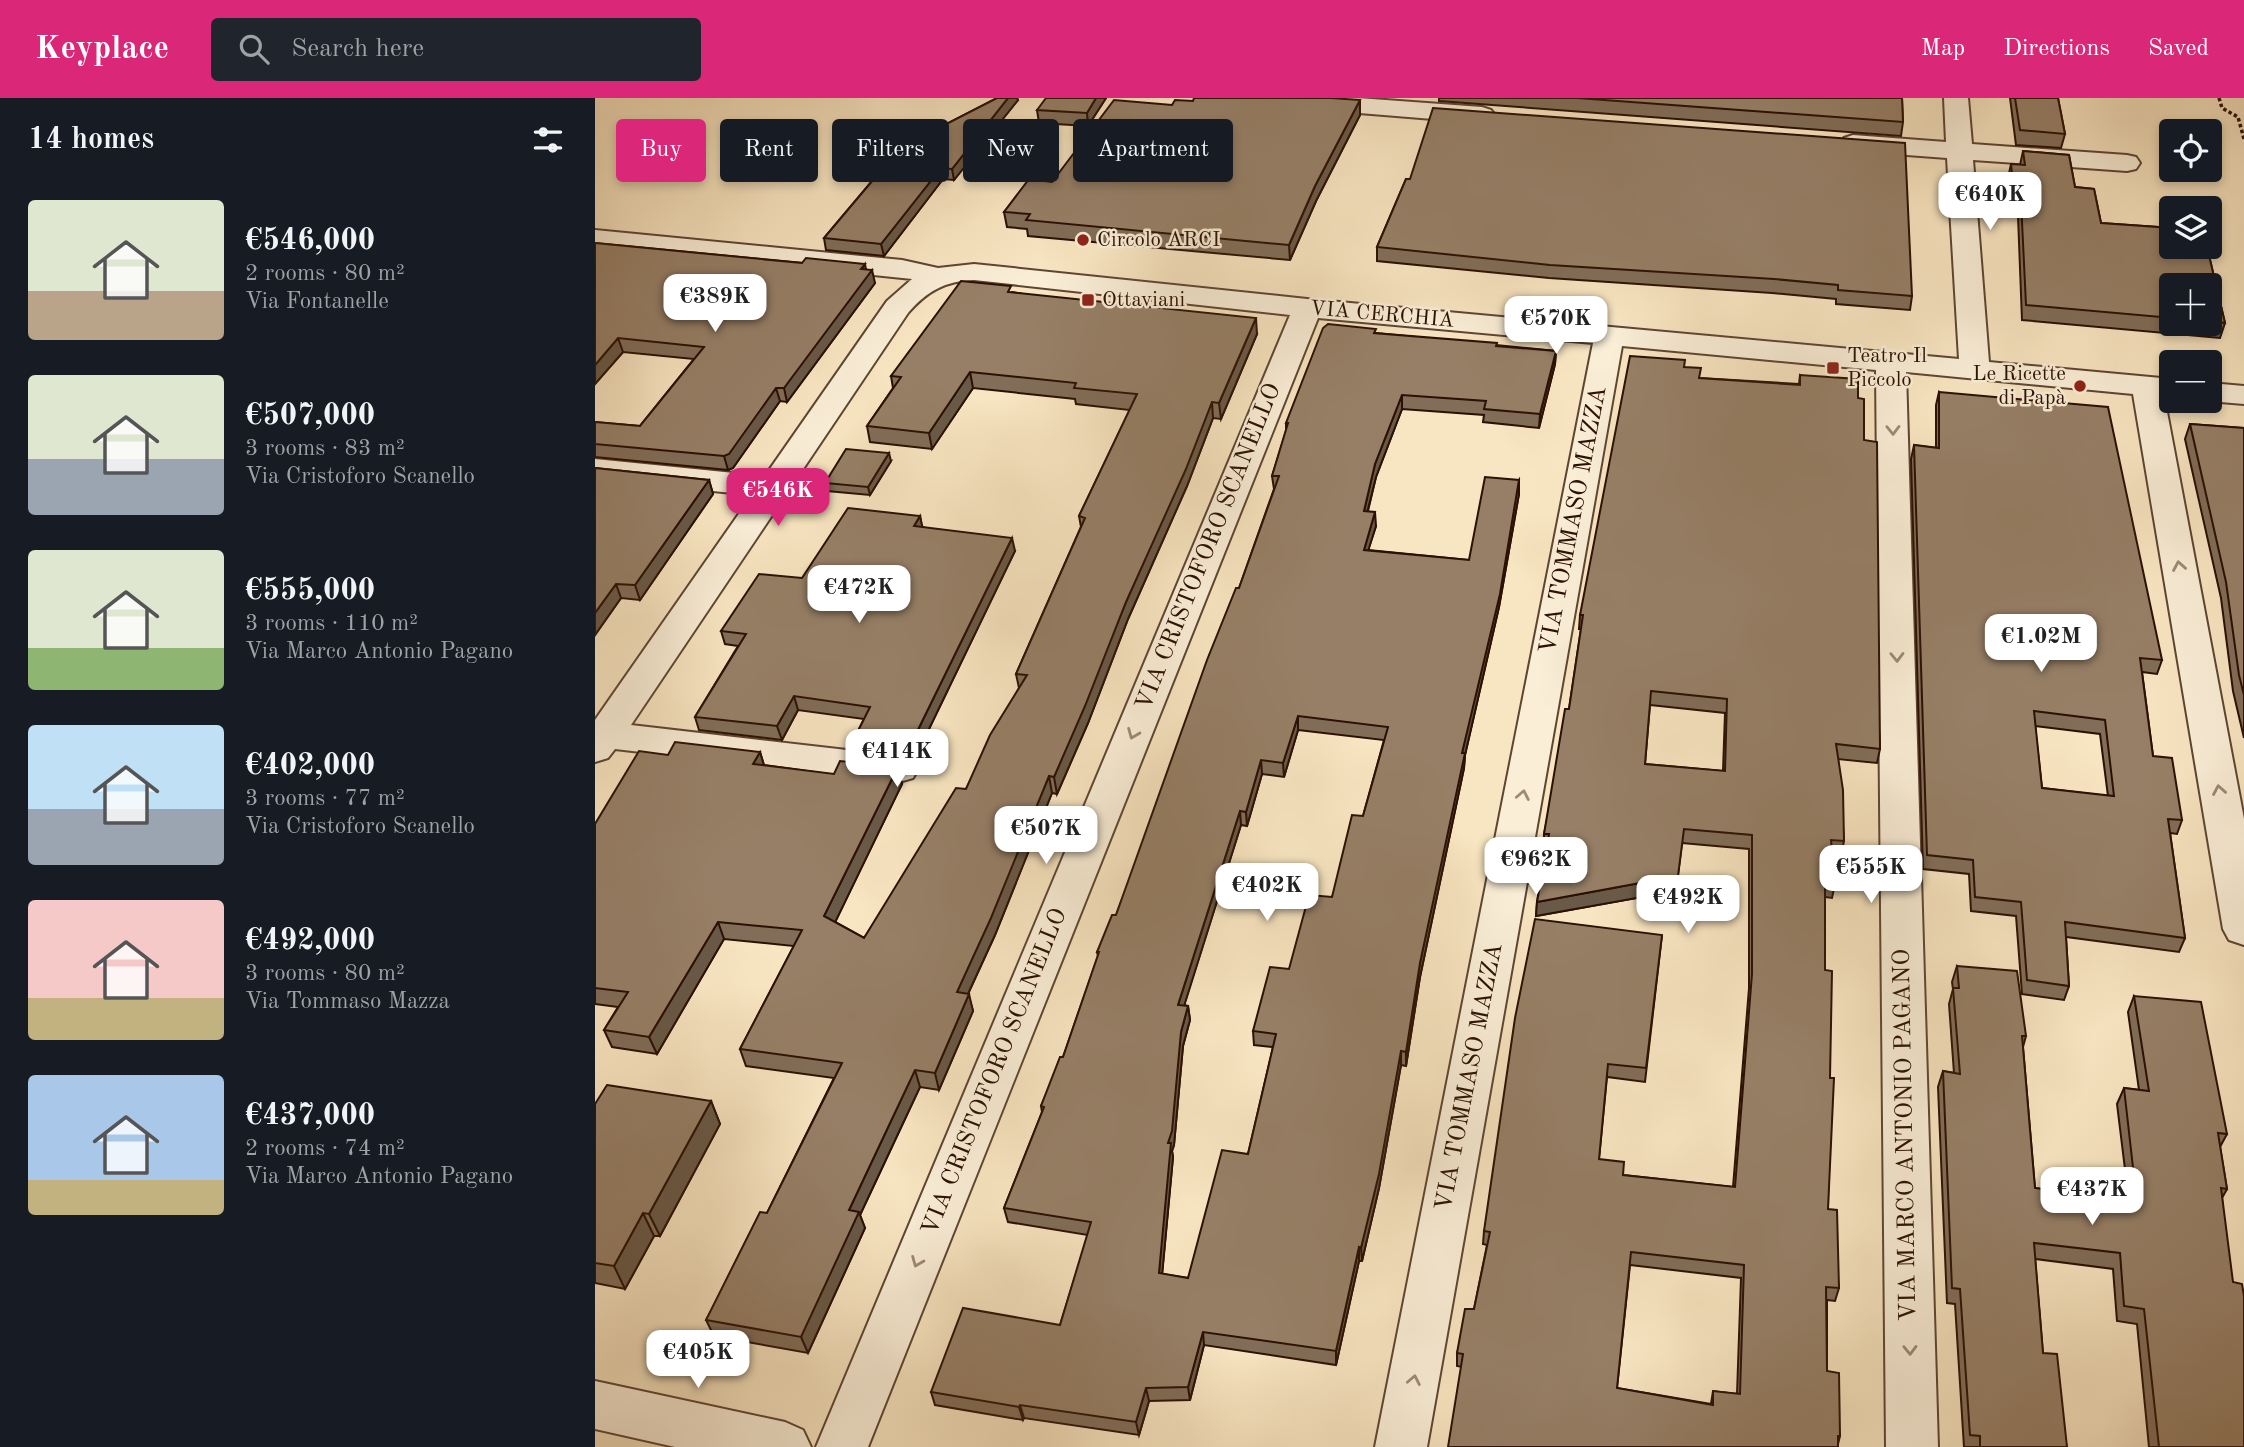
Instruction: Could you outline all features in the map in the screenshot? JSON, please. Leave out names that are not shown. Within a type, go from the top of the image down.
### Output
[{"type":"street","points":[[1262,98],[1512,117]]},
{"type":"street","points":[[1956,98],[1975,370]]},
{"type":"street","points":[[1824,141],[2127,163]]},
{"type":"street","name":"VIA CERCHIA","points":[[595,238],[902,268],[936,276],[974,272],[1307,308],[2159,387]]},
{"type":"street","points":[[899,769],[600,742],[897,307],[918,286],[936,276]]},
{"type":"street","name":"VIA CRISTOFORO SCANELLO","points":[[842,1447],[1307,308]]},
{"type":"street","name":"VIA TOMMASO MAZZA","points":[[1401,1447],[1609,336]]},
{"type":"street","name":"VIA MARCO ANTONIO PAGANO","points":[[1891,362],[1912,1447]]},
{"type":"street","points":[[2222,392],[2244,395]]},
{"type":"street","points":[[2163,413],[2244,929]]},
{"type":"street","points":[[595,469],[773,487]]},
{"type":"street","points":[[595,1405],[785,1447]]},
{"type":"path","points":[[2219,98],[2222,108],[2238,117],[2244,138]]},
{"type":"building","points":[[997,98],[1008,98],[991,119],[963,119],[963,155],[952,169],[949,169],[949,123]]},
{"type":"building","points":[[1046,98],[1096,98],[1087,113],[1037,110]]},
{"type":"building","points":[[1194,98],[1360,100],[1315,186],[1289,245],[1026,220],[1030,214],[1004,212],[1027,182],[1059,182],[1059,173],[1073,154],[1073,182],[1233,182],[1233,119],[1100,119],[1114,100],[1172,105],[1175,100],[1193,101]]},
{"type":"building","points":[[1577,98],[1902,98],[1903,122]]},
{"type":"building","points":[[2015,98],[2058,98],[2065,134],[2020,130]]},
{"type":"building","points":[[1433,108],[1905,143],[1912,296],[1838,290],[1838,285],[1774,279],[1550,265],[1377,247],[1406,179],[1410,179]]},
{"type":"building","points":[[2023,151],[2069,155],[2075,187],[2094,189],[2101,223],[2159,227],[2159,259],[2210,259],[2213,273],[2159,273],[2159,317],[2026,305],[2021,201],[2015,201],[2011,164],[2025,165]]},
{"type":"building","points":[[871,182],[930,182],[881,244],[824,238]]},
{"type":"building","points":[[595,243],[802,263],[806,258],[865,264],[861,269],[872,270],[784,388],[776,388],[729,454],[724,456],[595,444],[595,422],[640,426],[704,347],[618,338],[595,365]]},
{"type":"building","points":[[961,281],[1011,286],[1008,292],[1256,318],[1219,403],[1212,402],[1186,469],[1126,602],[1085,706],[1054,777],[1049,776],[991,918],[957,992],[969,994],[935,1073],[915,1070],[849,1210],[859,1212],[801,1337],[706,1320],[760,1212],[767,1213],[842,1063],[740,1049],[802,930],[718,922],[649,1037],[604,1030],[628,992],[595,988],[595,824],[639,751],[668,755],[675,742],[760,752],[753,764],[834,774],[840,761],[898,767],[824,916],[864,938],[956,788],[966,789],[990,735],[1027,675],[1016,674],[1085,518],[1079,516],[1137,394],[1074,388],[1076,383],[970,372],[929,433],[867,426],[901,377],[891,376]]},
{"type":"building","points":[[1328,324],[1376,329],[1374,333],[1497,343],[1496,346],[1556,351],[1540,414],[1484,409],[1486,401],[1402,395],[1375,464],[1364,511],[1375,512],[1364,550],[1469,560],[1485,477],[1519,480],[1500,594],[1462,753],[1465,753],[1420,963],[1406,1052],[1401,1051],[1379,1174],[1361,1248],[1359,1247],[1336,1351],[1203,1332],[1188,1387],[1146,1388],[1136,1422],[931,1392],[963,1308],[1060,1325],[1091,1222],[1004,1208],[1044,1107],[1041,1106],[1060,1057],[1063,1057],[1097,952],[1112,915],[1116,915],[1207,660],[1236,588],[1239,588],[1279,476],[1272,476],[1286,423],[1323,328]],"holes":[[[1298,716],[1388,727],[1363,816],[1352,815],[1332,897],[1309,895],[1289,969],[1270,967],[1253,1031],[1276,1034],[1248,1154],[1222,1150],[1188,1278],[1159,1273],[1171,1143],[1168,1143],[1172,1131],[1181,1032],[1188,1006],[1178,1005],[1240,811],[1246,812],[1261,760],[1283,763]]]},
{"type":"building","points":[[1630,356],[1685,360],[1684,367],[1701,368],[1699,378],[1800,385],[1800,375],[1858,379],[1858,398],[1864,399],[1864,440],[1877,442],[1880,749],[1836,744],[1843,790],[1844,841],[1831,840],[1835,884],[1825,883],[1825,970],[1832,971],[1830,1078],[1834,1078],[1828,1209],[1837,1210],[1839,1288],[1826,1287],[1827,1371],[1839,1373],[1838,1447],[1448,1447],[1463,1354],[1457,1353],[1465,1309],[1474,1309],[1490,1232],[1484,1231],[1515,1018],[1535,919],[1662,935],[1646,1068],[1608,1064],[1599,1159],[1624,1162],[1623,1175],[1735,1187],[1752,974],[1752,835],[1684,829],[1678,876],[1537,902],[1549,834],[1544,834],[1565,709],[1569,709],[1583,615],[1580,615]],"holes":[[[1651,691],[1727,699],[1725,771],[1645,764]],[[1631,1252],[1744,1265],[1740,1394],[1713,1391],[1713,1405],[1617,1388]]]},
{"type":"building","points":[[1939,392],[2108,407],[2162,660],[2140,658],[2153,756],[2172,758],[2182,820],[2168,819],[2185,938],[2065,922],[2069,986],[2027,980],[2021,902],[1975,897],[1973,860],[1927,855],[1914,445],[1939,448]],"holes":[[[2034,711],[2105,720],[2114,796],[2042,788]]]},
{"type":"building","points":[[2190,424],[2244,428],[2244,695],[2226,582]]},
{"type":"building","points":[[846,449],[889,453],[868,487],[825,483]]},
{"type":"building","points":[[595,468],[709,480],[635,585],[616,584],[595,613]]},
{"type":"building","points":[[848,508],[920,516],[914,526],[1012,538],[911,744],[856,735],[870,707],[794,696],[777,726],[695,717],[746,634],[721,631],[759,574],[802,578]]},
{"type":"building","points":[[1957,966],[2017,971],[2026,1036],[2022,1036],[2035,1188],[2137,1203],[2124,1088],[2149,1091],[2134,996],[2201,1002],[2227,1134],[2218,1133],[2227,1189],[2221,1188],[2233,1282],[2242,1284],[2244,1296],[2244,1447],[2159,1447],[2144,1309],[2124,1306],[2120,1253],[2034,1243],[2043,1353],[2057,1354],[2067,1447],[1980,1447],[1980,1436],[1970,1435],[1960,1289],[1952,1288],[1943,1071],[1960,1074],[1953,988],[1959,988]]},
{"type":"building","points":[[607,1085],[711,1101],[649,1214],[643,1213],[614,1266],[595,1263],[595,1104]]},
{"type":"place","name":"Circolo ARCI","points":[[1083,240]]},
{"type":"place","name":"Ottaviani","points":[[1088,300]]},
{"type":"place","name":"Teatro Il Piccolo","points":[[1833,368]]},
{"type":"place","name":"Le Ricette di Papà","points":[[2080,386]]}]
